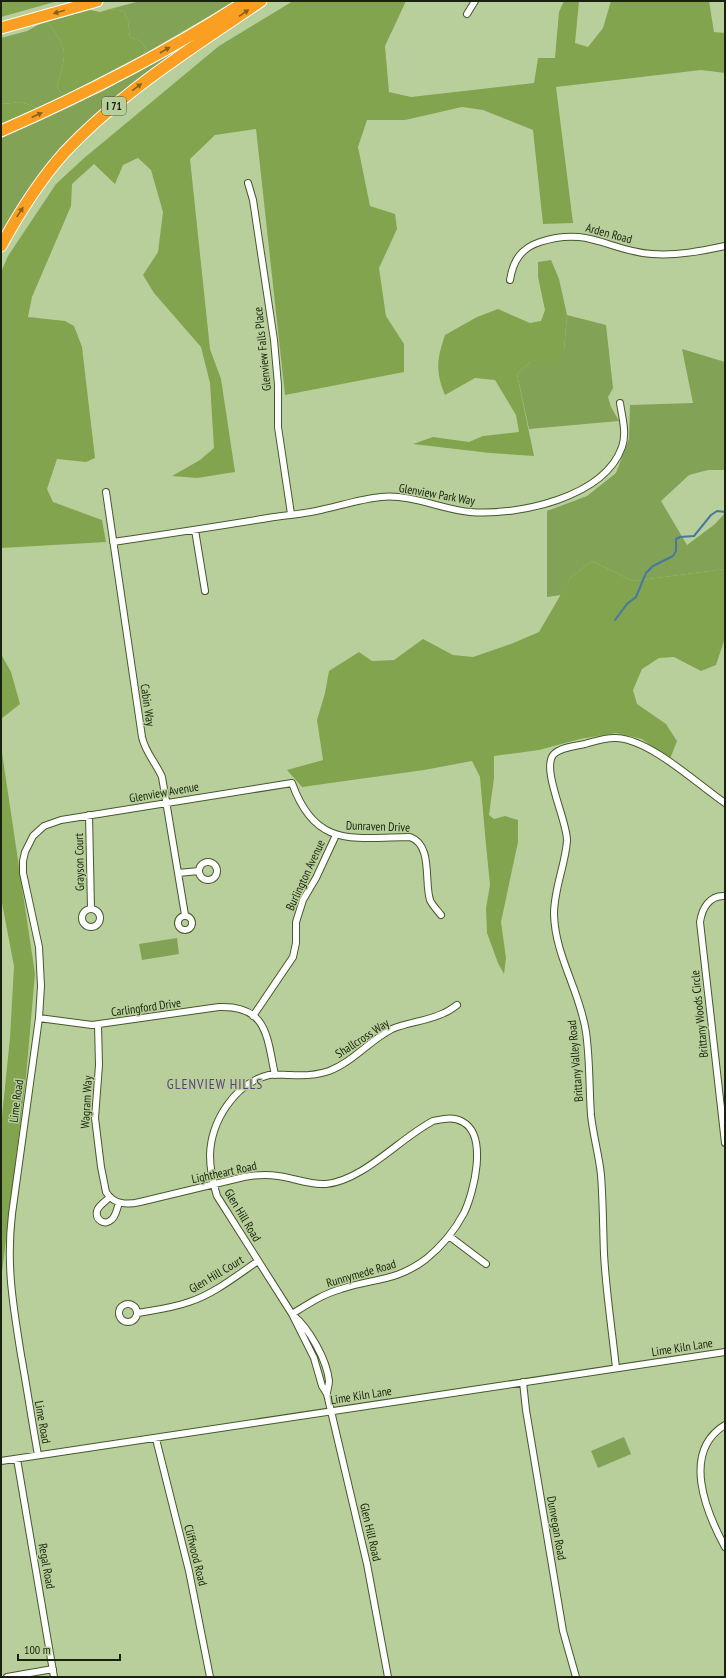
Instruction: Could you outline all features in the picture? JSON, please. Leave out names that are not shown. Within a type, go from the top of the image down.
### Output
[{"type":"highway","points":[[1,28],[97,1]]},
{"type":"highway","points":[[1,131],[93,88],[142,63],[246,1]]},
{"type":"highway","name":"I 71","points":[[1,246],[32,193],[63,154],[86,130],[128,94],[261,1]]},
{"type":"street","points":[[467,14],[475,1]]},
{"type":"street","name":"Glenview Falls Place","points":[[248,184],[253,200],[274,340],[278,385],[278,427],[291,514]]},
{"type":"street","name":"Arden Road","points":[[510,280],[512,268],[520,254],[536,243],[556,237],[580,236],[633,251],[654,254],[692,252],[725,246]]},
{"type":"street","name":"Glenview Park Way","points":[[113,542],[315,511],[382,497],[411,499],[469,512],[493,512],[536,506],[558,500],[573,495],[587,486],[610,468],[616,459],[622,447],[624,428],[620,403]]},
{"type":"street","name":"Cabin Way","points":[[106,492],[142,737],[147,752],[159,769],[162,777],[185,915]]},
{"type":"street","points":[[195,530],[205,591]]},
{"type":"street","name":"Brittany Valley Road","points":[[616,1368],[604,1256],[601,1177],[592,1117],[586,1031],[576,994],[558,946],[555,929],[555,896],[567,838],[565,825],[553,788],[551,758],[555,752],[560,750],[606,739],[616,738],[628,740],[638,743],[666,759],[725,803]]},
{"type":"street","name":"Glenview Avenue","points":[[41,828],[61,820],[292,783]]},
{"type":"street","name":"Dunraven Drive","points":[[292,783],[302,807],[310,818],[327,832],[344,837],[410,837],[418,841],[423,848],[430,900],[441,915]]},
{"type":"street","name":"Grayson Court","points":[[89,815],[91,909]]},
{"type":"street","name":"Lime Road","points":[[38,1455],[11,1289],[9,1247],[12,1214],[39,1018],[41,974],[39,948],[23,873],[23,861],[28,843],[41,828]]},
{"type":"street","name":"Burlington Avenue","points":[[253,1016],[293,957],[296,943],[296,922],[301,907],[336,835]]},
{"type":"street","points":[[178,873],[199,870]]},
{"type":"street","name":"Brittany Woods Circle","points":[[725,896],[716,897],[710,900],[702,913],[700,922],[725,1143]]},
{"type":"street","name":"Shallcross Way","points":[[275,1075],[303,1076],[331,1070],[342,1065],[374,1040],[392,1030],[409,1023],[444,1013],[457,1005]]},
{"type":"street","name":"Carlingford Drive","points":[[39,1018],[98,1025],[219,1007],[239,1008],[253,1016]]},
{"type":"street","points":[[253,1016],[262,1025],[268,1035],[275,1075]]},
{"type":"street","name":"Wagram Way","points":[[98,1025],[99,1065],[95,1118],[96,1135],[104,1182],[114,1200]]},
{"type":"street","name":"Glen Hill Road","points":[[275,1075],[258,1080],[241,1089],[230,1101],[221,1114],[213,1135],[210,1154],[210,1168],[214,1185],[221,1203],[292,1314],[306,1342],[318,1371],[322,1386],[327,1394]]},
{"type":"street","name":"Lightheart Road","points":[[114,1200],[127,1204],[135,1203],[244,1177],[264,1175],[278,1176],[310,1183],[334,1182],[360,1171],[433,1121],[445,1118],[465,1123]]},
{"type":"street","name":"Runnymede Road","points":[[292,1314],[316,1299],[341,1288],[384,1280],[410,1269],[430,1255],[449,1236],[458,1224],[466,1208],[473,1189],[476,1170],[476,1141],[474,1134],[465,1123]]},
{"type":"street","points":[[449,1236],[486,1264]]},
{"type":"street","name":"Glen Hill Court","points":[[138,1313],[190,1302],[219,1287],[258,1261]]},
{"type":"street","name":"Glen Hill Road","points":[[292,1314],[301,1321],[312,1338],[325,1368],[329,1382],[327,1394],[330,1411],[367,1564],[388,1677]]},
{"type":"street","points":[[306,1342],[312,1338]]},
{"type":"street","name":"Lime Kiln Lane","points":[[1,1461],[156,1439],[330,1411],[725,1352]]},
{"type":"street","points":[[318,1371],[325,1368]]},
{"type":"street","name":"Dunvegan Road","points":[[523,1382],[526,1410],[563,1631],[576,1677]]},
{"type":"street","points":[[725,1425],[717,1431],[707,1443],[701,1461],[701,1473],[707,1507],[714,1526],[725,1546]]},
{"type":"street","name":"Cliffwood Road","points":[[156,1439],[190,1578],[210,1677]]},
{"type":"street","name":"Regal Road","points":[[17,1459],[54,1677]]},
{"type":"street","points":[[7,1677],[53,1669]]},
{"type":"green space","points":[[1,1],[58,1],[1,17]]},
{"type":"green space","points":[[140,1],[235,1],[144,54],[146,48],[140,41],[130,37],[128,21],[124,11],[110,9]]},
{"type":"green space","points":[[293,1],[406,1],[385,46],[389,92],[411,97],[534,83],[538,58],[555,58],[559,12],[564,1],[579,1],[575,43],[588,47],[603,28],[611,1],[709,1],[714,32],[725,33],[725,73],[701,70],[556,87],[573,223],[543,224],[533,130],[483,110],[462,107],[405,120],[367,120],[358,147],[370,206],[395,214],[397,229],[379,268],[386,316],[404,344],[404,372],[285,395],[256,129],[215,135],[190,159],[210,349],[221,379],[235,472],[197,478],[172,476],[200,460],[214,448],[210,383],[201,347],[154,293],[143,275],[158,252],[163,212],[151,170],[138,158],[123,165],[115,184],[94,164],[72,184],[71,206],[32,297],[28,317],[65,321],[74,326],[82,347],[95,458],[86,462],[57,459],[47,489],[53,502],[102,520],[106,542],[1,548],[1,272],[8,256],[56,184],[83,159],[219,46]]},
{"type":"green space","points":[[110,9],[124,11],[128,21],[130,37],[140,41],[146,48],[144,54],[65,95],[57,86],[64,59],[63,46],[60,39],[47,22],[90,10],[100,12]]},
{"type":"green space","points":[[47,22],[60,39],[63,46],[64,59],[57,86],[65,95],[37,108],[21,102],[1,104],[1,38],[27,31]]},
{"type":"green space","points":[[191,42],[106,106],[67,142],[49,162],[29,189],[16,208],[1,235],[1,138],[103,91]]},
{"type":"green space","points":[[21,102],[37,108],[1,124],[1,104]]},
{"type":"green space","points":[[551,260],[559,279],[567,315],[564,350],[555,364],[530,362],[517,374],[534,456],[490,453],[413,444],[433,437],[469,442],[483,436],[519,432],[516,415],[495,380],[475,378],[445,395],[438,372],[440,351],[445,335],[477,317],[498,309],[530,323],[541,321],[545,310],[538,277],[538,262]]},
{"type":"green space","points":[[567,315],[606,325],[613,388],[608,397],[611,407],[619,421],[529,429],[517,374],[530,362],[564,350]]},
{"type":"green space","points":[[682,349],[725,362],[725,470],[708,470],[689,475],[661,501],[687,545],[715,524],[725,513],[725,569],[633,581],[592,561],[571,577],[561,595],[547,597],[547,511],[587,496],[616,473],[629,439],[630,405],[693,403]]},
{"type":"green space","points":[[592,561],[633,581],[725,569],[725,638],[716,665],[701,671],[674,657],[659,658],[642,669],[633,690],[637,704],[666,724],[677,741],[670,759],[642,739],[616,733],[580,739],[539,750],[494,756],[494,778],[489,815],[494,819],[505,816],[518,820],[518,842],[501,922],[506,958],[504,974],[498,963],[487,933],[486,908],[490,885],[480,777],[472,761],[424,770],[302,787],[287,770],[323,760],[317,720],[325,693],[329,671],[359,652],[372,661],[394,660],[423,639],[453,655],[473,657],[511,644],[539,632],[571,577]]},
{"type":"green space","points":[[1,654],[11,672],[20,704],[1,719]]},
{"type":"green space","points":[[1,746],[35,974],[26,1077],[1,1280],[1,1126],[10,1038],[14,966],[1,898]]},
{"type":"green space","points":[[177,938],[179,954],[142,960],[139,944]]},
{"type":"green space","points":[[624,1437],[631,1454],[598,1468],[591,1451]]},
{"type":"waterway","points":[[615,620],[627,604],[636,597],[646,573],[653,566],[673,556],[676,551],[676,539],[680,537],[694,536],[711,515],[717,511],[725,512]]},
{"type":"district","name":"GLENVIEW HILLS","points":[[215,1084]]}]
